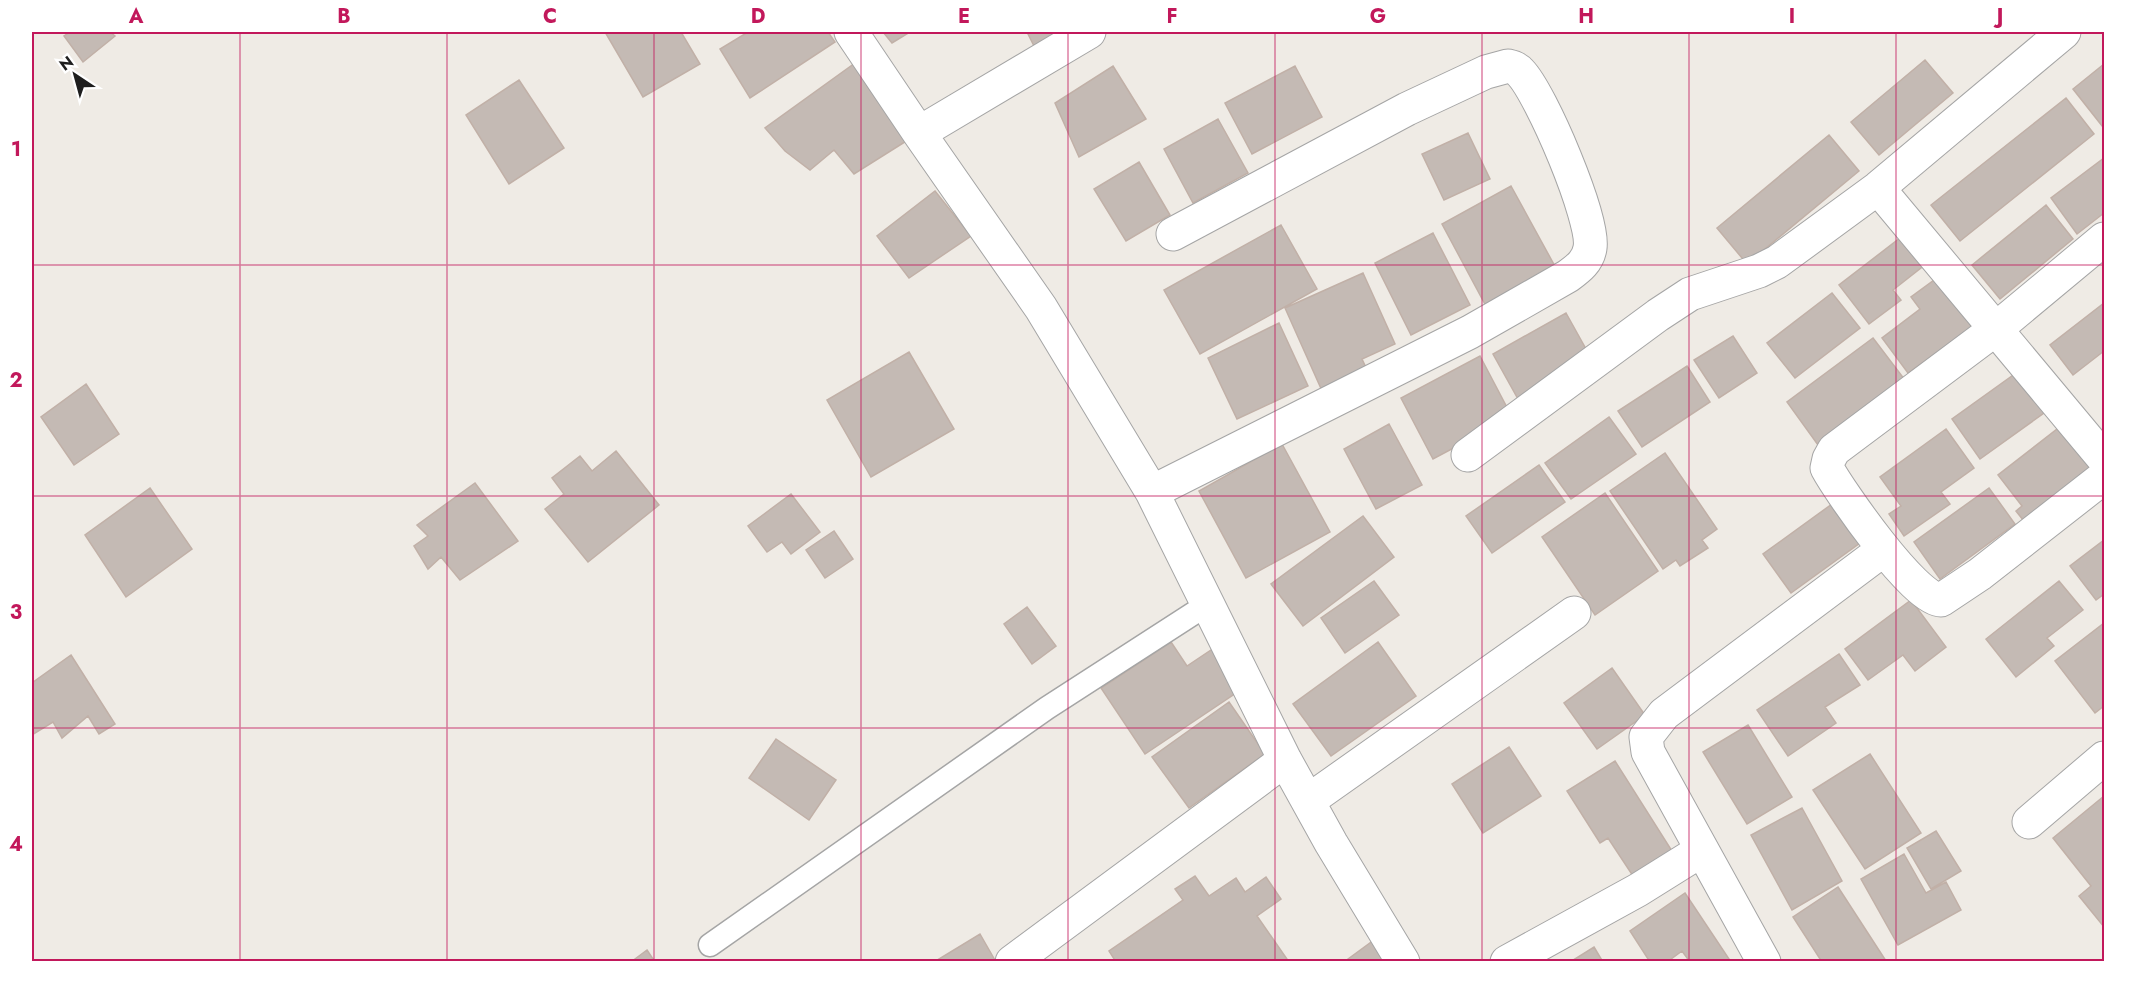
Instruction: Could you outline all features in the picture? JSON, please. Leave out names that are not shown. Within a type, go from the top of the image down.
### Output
[{"type":"street","points":[[851,32],[1041,308],[1152,492],[1285,760],[1403,962]]},
{"type":"street","points":[[919,133],[1089,32]]},
{"type":"street","points":[[1468,455],[1690,294],[1759,271],[1778,262],[1878,188],[2064,32]]},
{"type":"street","points":[[1152,492],[1470,332],[1558,282],[1581,267],[1590,249],[1591,236],[1584,207],[1534,93],[1520,72],[1508,66],[1499,66],[1407,109],[1173,234]]},
{"type":"street","points":[[1878,188],[2104,459]]},
{"type":"street","points":[[2104,239],[1997,328],[1859,431],[1830,456],[1827,464],[1829,471],[1883,550],[1924,593],[1932,599],[1941,600],[1980,574],[2104,477]]},
{"type":"street","points":[[1764,962],[1648,752],[1646,737],[1664,714],[1883,550]]},
{"type":"street","points":[[1308,801],[1574,613]]},
{"type":"street","points":[[2029,822],[2104,758]]},
{"type":"street","points":[[1012,962],[1285,760]]},
{"type":"street","points":[[1507,962],[1638,890],[1702,850]]},
{"type":"lane","points":[[710,945],[1047,708],[1208,604]]},
{"type":"building","points":[[70,32],[110,32],[115,36],[83,62],[64,36]]},
{"type":"building","points":[[605,32],[681,32],[700,64],[643,97]]},
{"type":"building","points":[[748,32],[828,32],[835,42],[750,98],[720,49]]},
{"type":"building","points":[[883,32],[910,32],[892,43]]},
{"type":"building","points":[[1027,32],[1077,32],[1038,54]]},
{"type":"building","points":[[1925,60],[1953,93],[1879,155],[1851,122]]},
{"type":"building","points":[[855,63],[908,140],[854,174],[834,150],[810,170],[785,151],[765,128]]},
{"type":"building","points":[[2104,64],[2104,126],[2103,127],[2073,89]]},
{"type":"building","points":[[1113,66],[1146,119],[1079,157],[1055,103]]},
{"type":"building","points":[[1295,66],[1322,117],[1252,154],[1225,103]]},
{"type":"building","points":[[519,80],[564,148],[509,184],[466,115]]},
{"type":"building","points":[[2066,98],[2094,134],[1960,241],[1931,205]]},
{"type":"building","points":[[1218,119],[1248,173],[1193,203],[1164,149]]},
{"type":"building","points":[[1468,133],[1490,179],[1444,200],[1422,154]]},
{"type":"building","points":[[1829,135],[1859,171],[1747,264],[1717,228]]},
{"type":"building","points":[[2104,158],[2104,213],[2077,234],[2051,198]]},
{"type":"building","points":[[1139,162],[1170,215],[1126,241],[1094,189]]},
{"type":"building","points":[[1511,186],[1557,270],[1487,308],[1442,224]]},
{"type":"building","points":[[935,191],[971,236],[909,278],[877,236]]},
{"type":"building","points":[[2046,205],[2073,239],[2000,299],[1972,265]]},
{"type":"building","points":[[1281,225],[1317,289],[1200,354],[1164,290]]},
{"type":"building","points":[[1909,231],[1931,260],[1893,290],[1901,300],[1869,324],[1839,285]]},
{"type":"building","points":[[1433,233],[1470,305],[1411,335],[1375,263]]},
{"type":"building","points":[[1945,272],[1980,321],[1908,373],[1882,338],[1920,309],[1911,297]]},
{"type":"building","points":[[1363,273],[1395,344],[1362,359],[1368,372],[1323,393],[1285,308]]},
{"type":"building","points":[[1832,293],[1860,328],[1795,378],[1767,343]]},
{"type":"building","points":[[2104,303],[2104,351],[2073,375],[2050,345]]},
{"type":"building","points":[[1566,313],[1591,358],[1518,399],[1493,354]]},
{"type":"building","points":[[1279,323],[1308,386],[1237,419],[1208,358]]},
{"type":"building","points":[[1733,336],[1757,373],[1719,398],[1694,360]]},
{"type":"building","points":[[1873,338],[1905,380],[1818,445],[1787,402]]},
{"type":"building","points":[[909,352],[954,429],[871,477],[827,400]]},
{"type":"building","points":[[1480,356],[1512,417],[1433,459],[1401,398]]},
{"type":"building","points":[[1687,366],[1710,402],[1642,447],[1618,411]]},
{"type":"building","points":[[2023,368],[2051,408],[1980,459],[1952,419]]},
{"type":"building","points":[[86,384],[119,434],[74,465],[41,417]]},
{"type":"building","points":[[1609,417],[1636,454],[1571,499],[1545,463]]},
{"type":"building","points":[[2066,422],[2104,470],[2031,530],[2016,511],[2022,506],[1998,475]]},
{"type":"building","points":[[1389,424],[1422,485],[1376,509],[1344,449]]},
{"type":"building","points":[[1946,429],[1974,468],[1941,492],[1950,504],[1904,536],[1889,514],[1901,506],[1880,477]]},
{"type":"building","points":[[1282,444],[1330,532],[1246,578],[1199,491]]},
{"type":"building","points":[[616,451],[659,505],[588,562],[545,509],[564,494],[552,478],[580,456],[592,471]]},
{"type":"building","points":[[1665,453],[1717,529],[1702,540],[1708,548],[1680,566],[1676,560],[1663,569],[1610,491]]},
{"type":"building","points":[[1539,465],[1565,502],[1492,553],[1466,516]]},
{"type":"building","points":[[475,483],[518,541],[460,580],[441,557],[428,569],[414,546],[428,536],[417,525]]},
{"type":"building","points":[[150,488],[192,549],[126,597],[85,535]]},
{"type":"building","points":[[1989,488],[2015,524],[1940,579],[1914,542]]},
{"type":"building","points":[[1605,493],[1658,571],[1595,615],[1542,537]]},
{"type":"building","points":[[791,494],[820,532],[791,554],[782,542],[767,552],[748,526]]},
{"type":"building","points":[[1832,504],[1860,543],[1791,593],[1763,554]]},
{"type":"building","points":[[1363,516],[1394,557],[1303,626],[1271,584]]},
{"type":"building","points":[[834,531],[853,559],[825,578],[806,550]]},
{"type":"building","points":[[2104,540],[2104,594],[2096,600],[2070,566]]},
{"type":"building","points":[[1374,581],[1399,615],[1345,653],[1321,618]]},
{"type":"building","points":[[2059,581],[2083,610],[2047,638],[2054,646],[2016,677],[1986,639]]},
{"type":"building","points":[[1911,600],[1946,647],[1915,671],[1903,655],[1868,680],[1845,649]]},
{"type":"building","points":[[1027,607],[1056,646],[1032,664],[1004,624]]},
{"type":"building","points":[[2104,623],[2104,706],[2095,713],[2055,661]]},
{"type":"building","points":[[1171,642],[1187,666],[1214,648],[1242,689],[1145,754],[1101,688]]},
{"type":"building","points":[[1378,642],[1416,696],[1331,756],[1293,704]]},
{"type":"building","points":[[1839,654],[1860,685],[1825,707],[1836,723],[1788,756],[1757,710]]},
{"type":"building","points":[[71,655],[115,724],[99,734],[88,716],[62,738],[53,722],[32,735],[32,683]]},
{"type":"building","points":[[1612,668],[1645,715],[1597,749],[1564,703]]},
{"type":"building","points":[[1229,702],[1265,754],[1189,808],[1152,757]]},
{"type":"building","points":[[1748,725],[1792,797],[1747,824],[1703,752]]},
{"type":"building","points":[[776,739],[836,780],[809,820],[749,778]]},
{"type":"building","points":[[1509,747],[1541,796],[1483,833],[1452,784]]},
{"type":"building","points":[[1870,754],[1921,833],[1865,869],[1813,790]]},
{"type":"building","points":[[1615,761],[1672,851],[1633,876],[1608,838],[1600,843],[1567,791]]},
{"type":"building","points":[[2104,796],[2104,927],[2079,896],[2091,886],[2053,838]]},
{"type":"building","points":[[1802,808],[1842,881],[1792,910],[1751,835]]},
{"type":"building","points":[[1936,831],[1961,871],[1931,889],[1907,848]]},
{"type":"building","points":[[1904,854],[1926,893],[1946,882],[1961,910],[1898,945],[1861,879]]},
{"type":"building","points":[[1195,876],[1209,896],[1236,878],[1245,892],[1266,877],[1281,899],[1257,916],[1289,962],[1116,962],[1109,951],[1183,900],[1175,889]]},
{"type":"building","points":[[1838,887],[1885,962],[1822,962],[1793,917]]},
{"type":"building","points":[[1685,893],[1731,962],[1690,962],[1682,951],[1667,962],[1650,962],[1630,931]]},
{"type":"building","points":[[980,934],[996,962],[934,962]]},
{"type":"building","points":[[1378,937],[1395,962],[1344,962]]},
{"type":"building","points":[[1594,947],[1603,962],[1570,962]]},
{"type":"building","points":[[647,950],[655,962],[631,962]]}]
